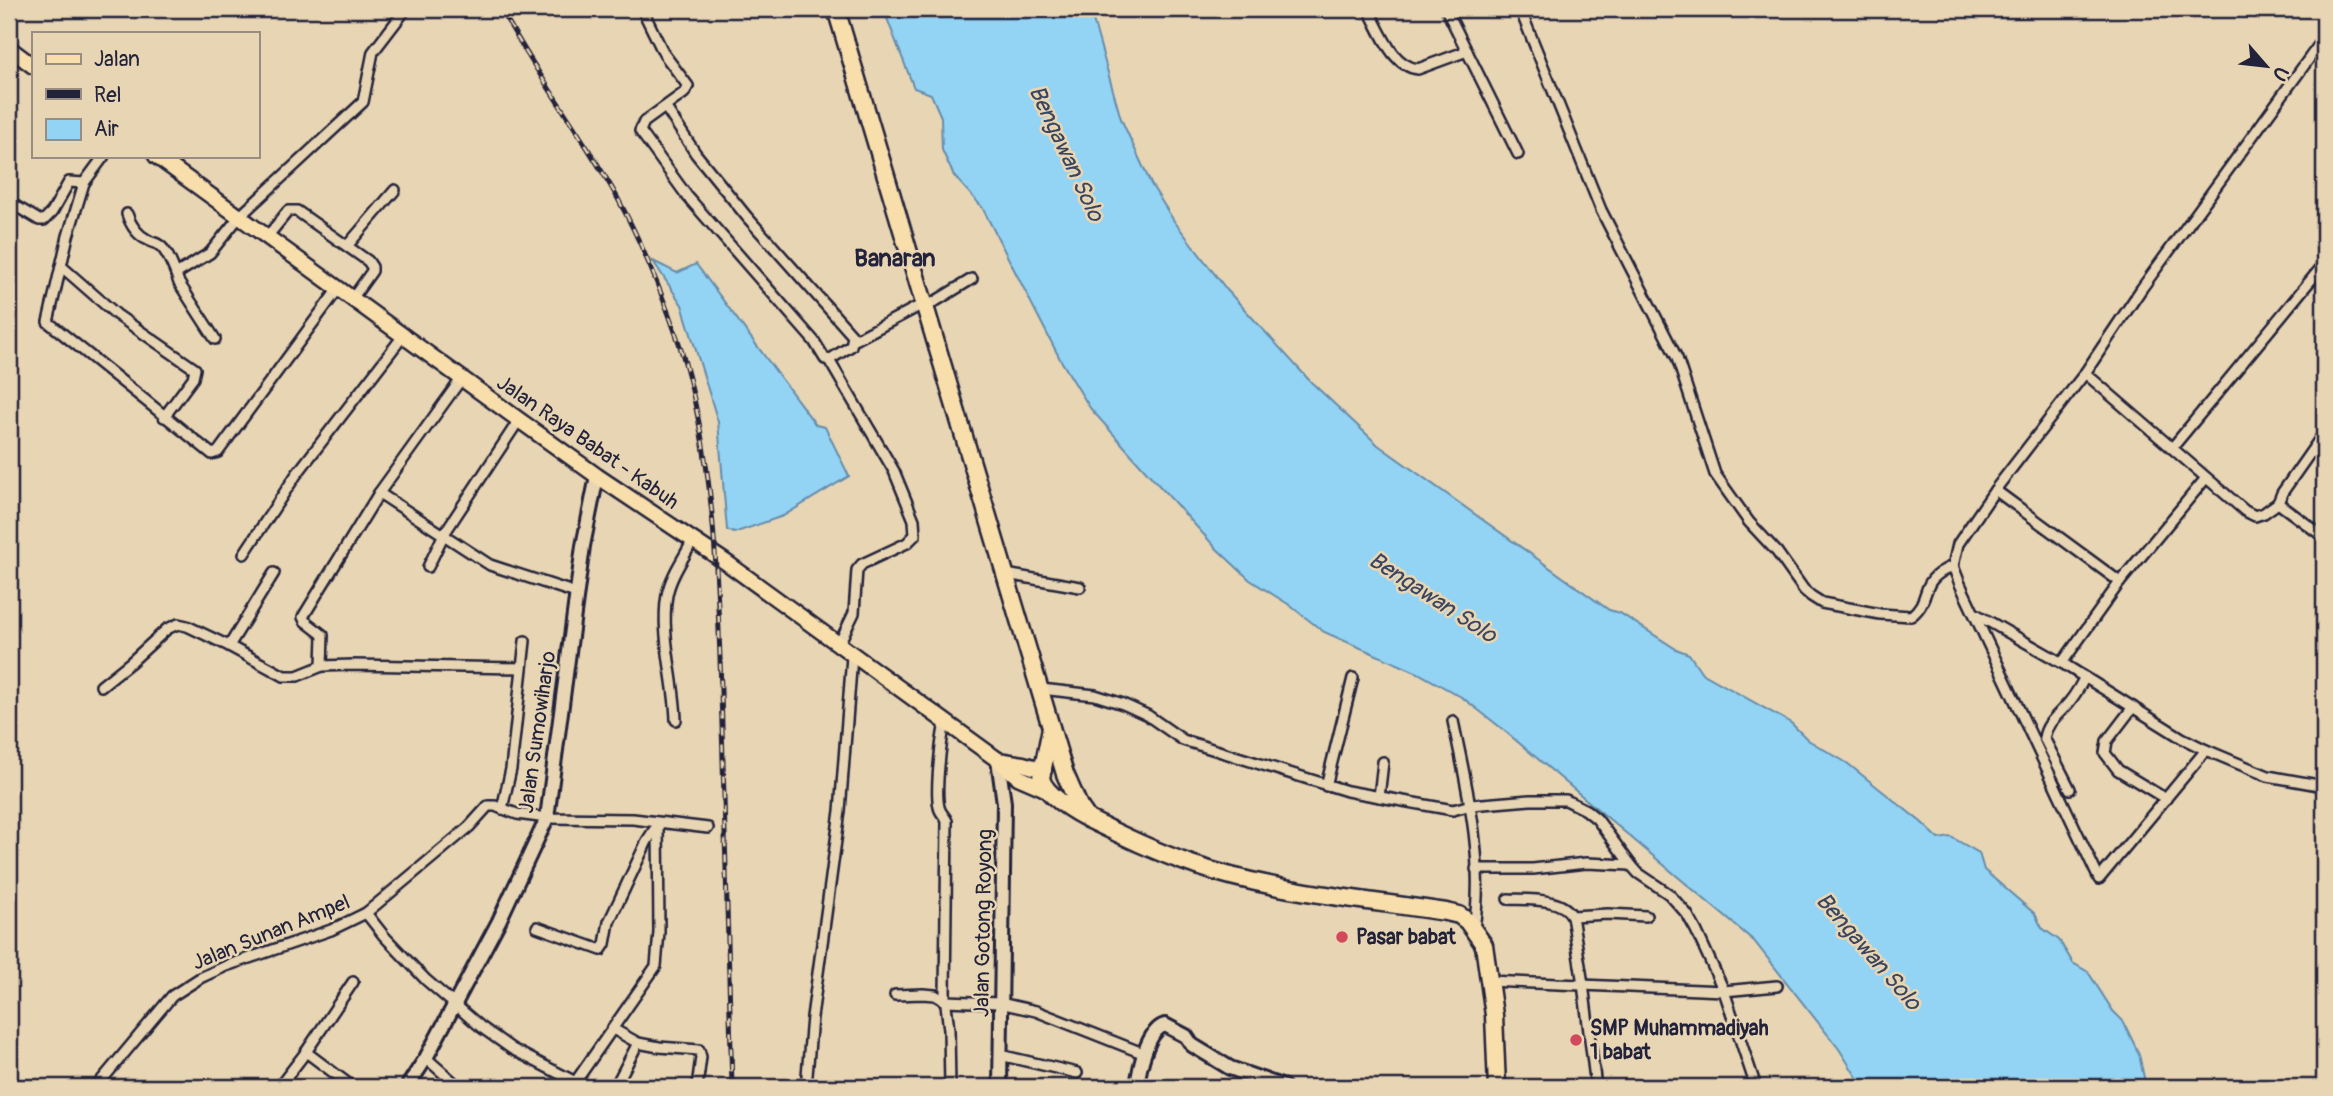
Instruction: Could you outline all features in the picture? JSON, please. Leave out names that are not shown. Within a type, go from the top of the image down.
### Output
[{"type":"highway","points":[[836,9],[1065,774],[1088,819]]},
{"type":"highway","points":[[1051,726],[1041,782],[1072,810],[1088,819],[1190,864],[1230,875],[1459,915],[1484,945],[1494,1015],[1497,1087]]},
{"type":"highway","points":[[1044,770],[1056,766],[1065,774],[1066,781],[1062,788],[1048,790]]},
{"type":"main road","points":[[9,48],[32,65]]},
{"type":"main road","name":"Jalan Raya Babat - Kabuh","points":[[159,158],[597,476],[693,540],[1018,777],[1048,790]]},
{"type":"main road","points":[[998,760],[1044,770]]},
{"type":"street","points":[[176,274],[210,253],[239,217],[363,102],[373,52],[406,9]]},
{"type":"street","points":[[642,9],[664,54],[688,86],[684,93],[666,108],[644,122],[640,131],[687,196],[828,360],[894,471],[914,520],[915,536],[862,564],[857,570],[854,613],[838,646]]},
{"type":"street","points":[[1368,9],[1396,58],[1410,68],[1418,69],[1467,51]]},
{"type":"street","points":[[1446,9],[1518,154]]},
{"type":"street","points":[[1520,9],[1601,210],[1677,358],[1715,474],[1749,522],[1777,552],[1804,590],[1822,603],[1880,614],[1911,616],[1921,604],[1935,574],[1953,566]]},
{"type":"street","points":[[2206,750],[2099,879],[1953,566],[1958,544],[1994,490],[2085,373],[2142,288],[2324,38]]},
{"type":"street","points":[[666,108],[696,155],[851,334],[853,341]]},
{"type":"street","points":[[103,158],[84,183],[48,322],[212,454],[218,452],[338,289]]},
{"type":"street","points":[[9,202],[39,220],[44,220],[52,212],[69,182],[84,183]]},
{"type":"street","points":[[347,246],[395,190]]},
{"type":"street","points":[[267,237],[290,210],[297,211],[368,261],[373,267],[352,299]]},
{"type":"street","points":[[127,214],[130,225],[138,233],[164,250],[179,283],[215,339]]},
{"type":"street","points":[[2172,448],[2324,264]]},
{"type":"street","points":[[61,266],[117,315],[195,369],[193,378],[164,417]]},
{"type":"street","points":[[828,360],[847,349],[853,341],[972,279]]},
{"type":"street","points":[[244,554],[296,475],[403,336]]},
{"type":"street","points":[[2085,373],[2245,511],[2255,516],[2278,503],[2282,493],[2324,433]]},
{"type":"street","points":[[322,666],[323,635],[304,621],[303,617],[379,493],[462,379]]},
{"type":"street","points":[[428,567],[444,534],[519,420]]},
{"type":"street","name":"Jalan Sumowiharjo","points":[[407,1087],[426,1058],[499,921],[547,818],[576,593],[597,476]]},
{"type":"street","points":[[2062,663],[2120,582],[2206,478]]},
{"type":"street","points":[[1994,490],[2120,582]]},
{"type":"street","points":[[379,493],[490,565],[576,593]]},
{"type":"street","points":[[2278,503],[2324,537]]},
{"type":"street","points":[[676,720],[666,629],[667,594],[677,568],[693,540]]},
{"type":"street","points":[[229,646],[274,573]]},
{"type":"street","points":[[1006,574],[1080,587]]},
{"type":"street","points":[[1973,612],[2206,750],[2269,776],[2324,786]]},
{"type":"street","points":[[101,686],[173,625],[187,626],[284,676],[297,676],[322,666],[522,668]]},
{"type":"street","points":[[525,641],[511,769],[502,809],[547,818],[633,819],[658,826],[708,828]]},
{"type":"street","points":[[806,1087],[812,1017],[840,811],[852,656]]},
{"type":"street","points":[[2070,789],[2044,738],[2049,724],[2076,694],[2085,677]]},
{"type":"street","points":[[1326,786],[1353,678]]},
{"type":"street","points":[[1041,689],[1095,695],[1123,704],[1147,715],[1183,740],[1326,786],[1453,810],[1471,805],[1530,800],[1566,800],[1586,810],[1597,819],[1631,865],[1669,894],[1687,915],[1724,990],[1756,1086],[1742,1087]]},
{"type":"street","points":[[2133,707],[2107,741],[2105,753],[2118,770],[2166,799]]},
{"type":"street","points":[[1453,721],[1471,805],[1477,906],[1473,930]]},
{"type":"street","points":[[945,723],[938,797],[939,809],[947,821],[945,1001],[949,1030],[950,1087]]},
{"type":"street","name":"Jalan Gotong Royong","points":[[998,760],[1004,803],[1000,1087]]},
{"type":"street","points":[[1379,797],[1383,762]]},
{"type":"street","name":"Jalan Sunan Ampel","points":[[96,1087],[160,1009],[186,986],[226,966],[331,930],[366,913],[469,827],[488,806],[502,809]]},
{"type":"street","points":[[537,927],[597,951],[601,950],[612,915],[642,850],[658,826]]},
{"type":"street","points":[[576,1081],[656,967],[659,932],[658,826]]},
{"type":"street","points":[[1476,869],[1533,869],[1586,863],[1631,865]]},
{"type":"street","points":[[1508,899],[1544,901],[1569,910],[1572,916],[1596,1087]]},
{"type":"street","points":[[366,913],[405,958],[481,1027],[503,1043],[585,1087]]},
{"type":"street","points":[[1572,916],[1646,916]]},
{"type":"street","points":[[1489,981],[1724,990],[1777,986]]},
{"type":"street","points":[[279,1087],[353,982]]},
{"type":"street","points":[[895,995],[935,995],[945,1001],[1000,1003],[1037,1011],[1145,1054]]},
{"type":"street","points":[[1137,1087],[1139,1070],[1152,1036],[1160,1026],[1165,1025],[1186,1036],[1192,1045],[1230,1068],[1284,1087]]},
{"type":"street","points":[[613,1029],[638,1043],[699,1050],[701,1057],[697,1087]]},
{"type":"street","points":[[615,1087],[638,1043]]},
{"type":"street","points":[[306,1052],[349,1085]]},
{"type":"street","points":[[1000,1055],[1077,1073]]},
{"type":"street","points":[[426,1058],[459,1087]]},
{"type":"water","name":"Bengawan Solo","points":[[887,9],[1090,9],[1121,119],[1151,184],[1174,221],[1227,290],[1310,381],[1378,445],[1609,610],[1620,613],[1676,649],[1689,654],[1702,673],[1791,723],[1808,740],[1847,763],[1939,839],[1951,837],[1979,853],[1984,870],[2035,914],[2042,928],[2059,940],[2073,963],[2088,972],[2113,1011],[2123,1021],[2139,1054],[2146,1087],[1863,1087],[1839,1049],[1754,941],[1500,727],[1463,698],[1418,673],[1324,632],[1288,604],[1250,580],[1216,548],[1090,408],[1060,359],[982,207],[954,176],[942,150],[941,117],[931,94],[914,88],[885,13]]},
{"type":"water","points":[[653,261],[677,273],[696,264],[816,425],[825,427],[849,476],[783,516],[734,533],[727,530],[718,422],[682,305]]},
{"type":"railway","points":[[501,9],[626,214],[666,306],[692,389],[709,484],[717,580],[732,1087]]},
{"type":"place","name":"Pasar babat","points":[[1342,937]]},
{"type":"place","name":"SMP Muhammadiyah 1 babat","points":[[1576,1040]]},
{"type":"district","name":"Banaran","points":[[895,258]]}]
